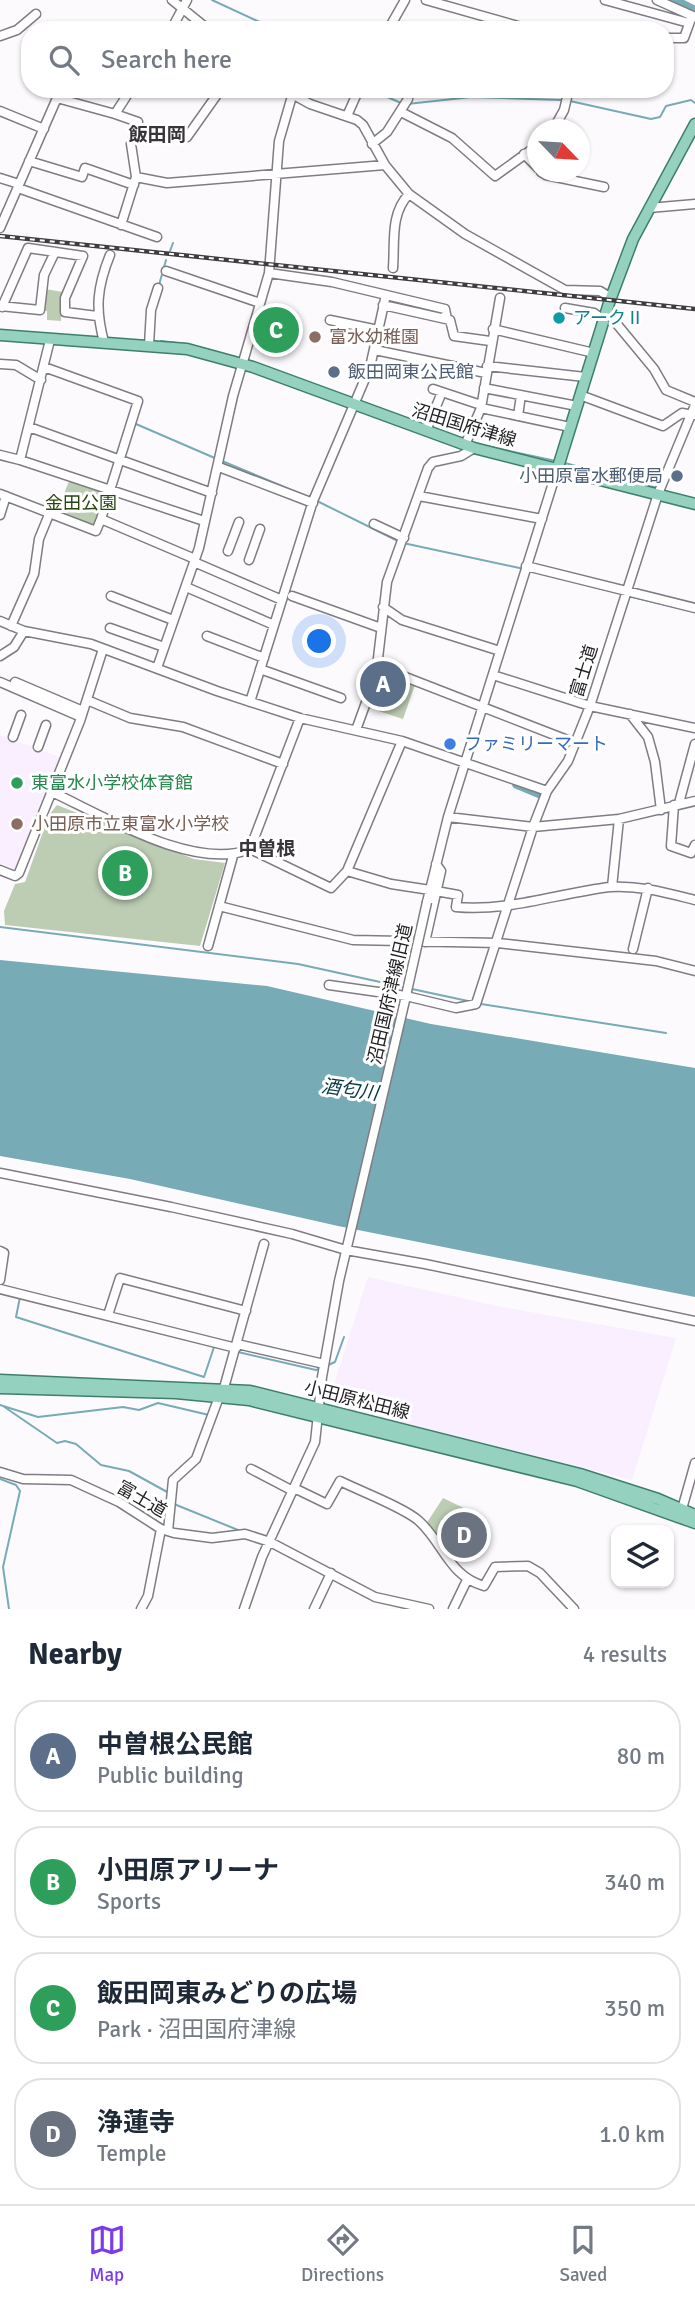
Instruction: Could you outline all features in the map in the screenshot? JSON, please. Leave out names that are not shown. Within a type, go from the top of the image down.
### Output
[{"type":"main road","points":[[558,467],[585,377],[633,239],[695,124]]},
{"type":"main road","name":"沼田国府津線","points":[[0,335],[187,349],[242,364],[470,447],[660,491],[695,504]]},
{"type":"main road","name":"小田原松田線","points":[[0,1380],[222,1392],[319,1412],[580,1474],[695,1514]]},
{"type":"main road","name":"小田原松田線","points":[[0,1388],[222,1392]]},
{"type":"main road","name":"小田原松田線","points":[[319,1412],[587,1484],[695,1523]]},
{"type":"street","points":[[172,0],[185,4],[201,21]]},
{"type":"street","points":[[393,21],[405,0]]},
{"type":"street","points":[[426,0],[500,21]]},
{"type":"street","points":[[605,0],[692,19]]},
{"type":"street","points":[[657,0],[692,19]]},
{"type":"street","points":[[176,21],[185,4]]},
{"type":"street","points":[[28,21],[36,14]]},
{"type":"street","points":[[674,38],[684,38],[692,19]]},
{"type":"street","points":[[0,36],[21,27]]},
{"type":"street","points":[[0,229],[57,98],[138,122],[131,144],[135,181],[121,225]]},
{"type":"street","points":[[115,114],[125,98]]},
{"type":"street","points":[[187,137],[215,98]]},
{"type":"street","points":[[157,668],[195,560],[242,364],[269,274],[279,141],[291,98]]},
{"type":"street","points":[[298,98],[347,116],[363,125],[385,164],[409,194],[466,234],[565,290],[600,291],[611,298]]},
{"type":"street","points":[[347,116],[355,98]]},
{"type":"street","points":[[558,119],[567,98]]},
{"type":"street","points":[[372,144],[387,132],[405,105],[452,138],[491,175],[495,176],[527,152]]},
{"type":"street","points":[[0,111],[44,129]]},
{"type":"street","points":[[524,154],[527,157]]},
{"type":"street","points":[[29,161],[82,177],[85,168],[135,181],[167,183],[385,164]]},
{"type":"street","points":[[0,178],[157,237]]},
{"type":"street","points":[[580,182],[604,187]]},
{"type":"street","points":[[393,268],[398,205],[409,194]]},
{"type":"street","points":[[649,208],[695,204]]},
{"type":"street","points":[[55,251],[44,275],[40,310],[1,306],[28,248],[55,251],[83,256],[65,298],[65,312],[97,316]]},
{"type":"street","points":[[104,342],[97,316],[98,290],[110,255]]},
{"type":"street","points":[[166,271],[260,303]]},
{"type":"street","points":[[269,274],[332,282],[445,309],[447,319]]},
{"type":"street","points":[[149,345],[151,310],[158,288]]},
{"type":"street","points":[[250,702],[314,501],[375,349],[386,295]]},
{"type":"street","points":[[356,730],[377,666],[387,582],[433,461],[461,456],[470,447],[481,407],[490,341],[500,298]]},
{"type":"street","points":[[383,306],[447,319],[452,322],[454,335],[490,341]]},
{"type":"street","points":[[565,308],[594,313],[605,318],[611,317],[654,369],[666,390],[694,409]]},
{"type":"street","points":[[330,320],[378,330]]},
{"type":"street","points":[[493,329],[594,353]]},
{"type":"street","points":[[20,460],[50,340]]},
{"type":"street","points":[[375,349],[487,369],[585,377]]},
{"type":"street","points":[[0,364],[16,365],[41,380]]},
{"type":"street","points":[[0,515],[3,495],[96,531],[138,401],[44,367]]},
{"type":"street","points":[[484,388],[521,395],[579,400],[663,426],[673,417],[694,409]]},
{"type":"street","points":[[426,431],[437,391],[481,407],[570,427]]},
{"type":"street","points":[[518,416],[521,395]]},
{"type":"street","name":"富士道","points":[[406,993],[456,1008],[472,1007],[481,996],[533,827],[547,791],[568,761],[590,706],[660,491],[694,409]]},
{"type":"street","points":[[29,427],[212,493]]},
{"type":"street","points":[[0,455],[204,521]]},
{"type":"street","points":[[219,463],[314,501]]},
{"type":"street","name":"沼田国府津線旧道","points":[[244,1609],[252,1581],[315,1442],[324,1364],[346,1250],[427,902],[433,891],[436,864],[448,817],[558,467]]},
{"type":"street","points":[[419,496],[542,519]]},
{"type":"street","points":[[12,626],[34,573],[40,539],[50,512]]},
{"type":"street","points":[[101,519],[282,600]]},
{"type":"street","points":[[228,551],[239,522]]},
{"type":"street","points":[[374,524],[403,542]]},
{"type":"street","points":[[249,560],[260,529]]},
{"type":"street","points":[[525,570],[695,608]]},
{"type":"street","points":[[186,587],[274,625]]},
{"type":"street","points":[[111,596],[173,621]]},
{"type":"street","points":[[292,596],[381,628]]},
{"type":"street","points":[[383,607],[402,620],[500,651]]},
{"type":"street","points":[[0,621],[24,631],[60,637],[103,649],[300,718],[402,741],[547,791]]},
{"type":"street","points":[[110,628],[164,647]]},
{"type":"street","points":[[0,656],[14,647],[24,631]]},
{"type":"street","points":[[207,636],[264,658]]},
{"type":"street","points":[[0,870],[15,876],[19,873],[87,700],[103,649]]},
{"type":"street","points":[[377,666],[575,743]]},
{"type":"street","points":[[260,669],[341,698]]},
{"type":"street","points":[[493,674],[590,706],[695,728]]},
{"type":"street","points":[[0,682],[81,712]]},
{"type":"street","points":[[16,682],[81,712]]},
{"type":"street","points":[[87,700],[130,718],[183,727],[283,764]]},
{"type":"street","points":[[630,714],[648,737],[655,762],[661,810]]},
{"type":"street","points":[[13,737],[21,715]]},
{"type":"street","points":[[52,792],[190,852],[233,856],[250,849],[300,718]]},
{"type":"street","points":[[38,747],[46,725]]},
{"type":"street","points":[[250,849],[331,888],[347,871],[402,741]]},
{"type":"street","points":[[695,744],[677,804],[671,846],[691,853],[695,845]]},
{"type":"street","points":[[448,817],[533,827],[619,819],[695,801]]},
{"type":"street","points":[[612,887],[619,819]]},
{"type":"street","points":[[208,946],[233,856]]},
{"type":"street","points":[[347,871],[391,884],[458,895],[456,907],[510,904],[612,887],[648,888],[695,900]]},
{"type":"street","points":[[633,949],[648,888]]},
{"type":"street","points":[[425,942],[433,891]]},
{"type":"street","points":[[219,906],[353,940],[498,943],[656,961],[695,971]]},
{"type":"street","points":[[330,985],[406,993]]},
{"type":"street","points":[[0,1173],[292,1234],[346,1250],[695,1321]]},
{"type":"street","points":[[141,1609],[148,1596],[173,1480],[196,1459],[222,1392],[264,1244]]},
{"type":"street","points":[[0,1251],[6,1259],[0,1280]]},
{"type":"street","points":[[108,1315],[120,1278],[246,1311]]},
{"type":"street","points":[[0,1289],[236,1346],[324,1364]]},
{"type":"street","points":[[682,1509],[695,1463]]},
{"type":"street","points":[[251,1469],[327,1504],[340,1481],[419,1520],[457,1572],[467,1580],[484,1586],[495,1567],[518,1569],[528,1566],[540,1573],[574,1609]]},
{"type":"street","name":"富士道","points":[[0,1472],[23,1479],[71,1480],[118,1502],[164,1530],[212,1538],[245,1534],[270,1542],[375,1597],[429,1609]]},
{"type":"street","points":[[314,1609],[331,1573]]},
{"type":"street","points":[[453,1609],[467,1580]]},
{"type":"shaded area","name":"小田原市立東富水小学校","points":[[0,735],[60,757],[49,784],[27,777],[48,785],[15,869],[0,863]]},
{"type":"shaded area","points":[[368,1277],[497,1306],[676,1338],[632,1480],[335,1407],[329,1400]]},
{"type":"green space","points":[[45,289],[63,292],[61,321],[47,320],[47,311],[43,310]]},
{"type":"green space","points":[[263,307],[297,315],[288,352],[255,344]]},
{"type":"green space","name":"金田公園","points":[[70,479],[108,491],[95,528],[56,513]]},
{"type":"green space","points":[[395,674],[416,682],[403,719],[366,707],[370,694],[387,699]]},
{"type":"green space","points":[[57,805],[194,859],[225,863],[200,946],[5,925],[4,911],[15,884],[25,882],[49,815]]},
{"type":"green space","points":[[443,1498],[470,1511],[442,1544],[426,1524]]},
{"type":"water","name":"酒匂川","points":[[0,960],[267,986],[431,1024],[695,1068],[695,1297],[338,1226],[130,1179],[0,1156]]},
{"type":"waterway","points":[[212,0],[258,21]]},
{"type":"waterway","points":[[673,0],[695,11]]},
{"type":"waterway","points":[[390,98],[401,103]]},
{"type":"waterway","points":[[407,104],[463,98]]},
{"type":"waterway","points":[[502,98],[561,100]]},
{"type":"waterway","points":[[570,101],[651,119],[660,117],[666,106],[691,100],[695,103]]},
{"type":"waterway","points":[[170,251],[173,243]]},
{"type":"waterway","points":[[159,285],[166,260]]},
{"type":"waterway","points":[[161,341],[186,344]]},
{"type":"waterway","points":[[198,347],[227,355]]},
{"type":"waterway","points":[[136,424],[217,459]]},
{"type":"waterway","points":[[486,446],[556,461]]},
{"type":"waterway","points":[[222,461],[301,494]]},
{"type":"waterway","points":[[565,463],[657,488]]},
{"type":"waterway","points":[[662,490],[677,495]]},
{"type":"waterway","points":[[315,500],[398,541]]},
{"type":"waterway","points":[[403,543],[524,569]]},
{"type":"waterway","points":[[594,587],[623,594]]},
{"type":"waterway","points":[[628,596],[695,612]]},
{"type":"waterway","points":[[517,784],[541,794]]},
{"type":"waterway","points":[[0,927],[298,964],[403,987]]},
{"type":"waterway","points":[[412,989],[468,1001]]},
{"type":"waterway","points":[[481,1004],[666,1033]]},
{"type":"waterway","points":[[20,1297],[16,1317],[204,1377],[214,1347]]},
{"type":"waterway","points":[[326,1366],[335,1362],[344,1337]]},
{"type":"waterway","points":[[238,1352],[316,1370],[321,1368]]},
{"type":"waterway","points":[[0,1405],[38,1417],[123,1407],[139,1410],[158,1403],[209,1415]]},
{"type":"waterway","points":[[3,1406],[57,1443],[65,1441],[76,1444],[101,1465],[129,1471],[169,1493]]},
{"type":"waterway","points":[[0,1479],[16,1485],[20,1491],[3,1567],[9,1609]]},
{"type":"waterway","points":[[174,1504],[238,1530]]},
{"type":"railway","points":[[0,236],[695,309]]},
{"type":"place","name":"アークⅡ","points":[[559,318]]},
{"type":"place","name":"飯田岡東みどりの広場","points":[[276,330]]},
{"type":"place","name":"富水幼稚園","points":[[315,337]]},
{"type":"place","name":"飯田岡東公民館","points":[[334,372]]},
{"type":"place","name":"小田原富水郵便局","points":[[677,476]]},
{"type":"place","name":"中曽根公民館","points":[[383,684]]},
{"type":"place","name":"ファミリーマート","points":[[450,744]]},
{"type":"place","name":"東富水小学校体育館","points":[[17,783]]},
{"type":"place","name":"小田原市立東富水小学校","points":[[17,824]]},
{"type":"place","name":"小田原アリーナ","points":[[125,873]]},
{"type":"place","name":"浄蓮寺","points":[[464,1535]]},
{"type":"district","name":"飯田岡","points":[[157,134]]},
{"type":"district","name":"中曽根","points":[[267,848]]}]
